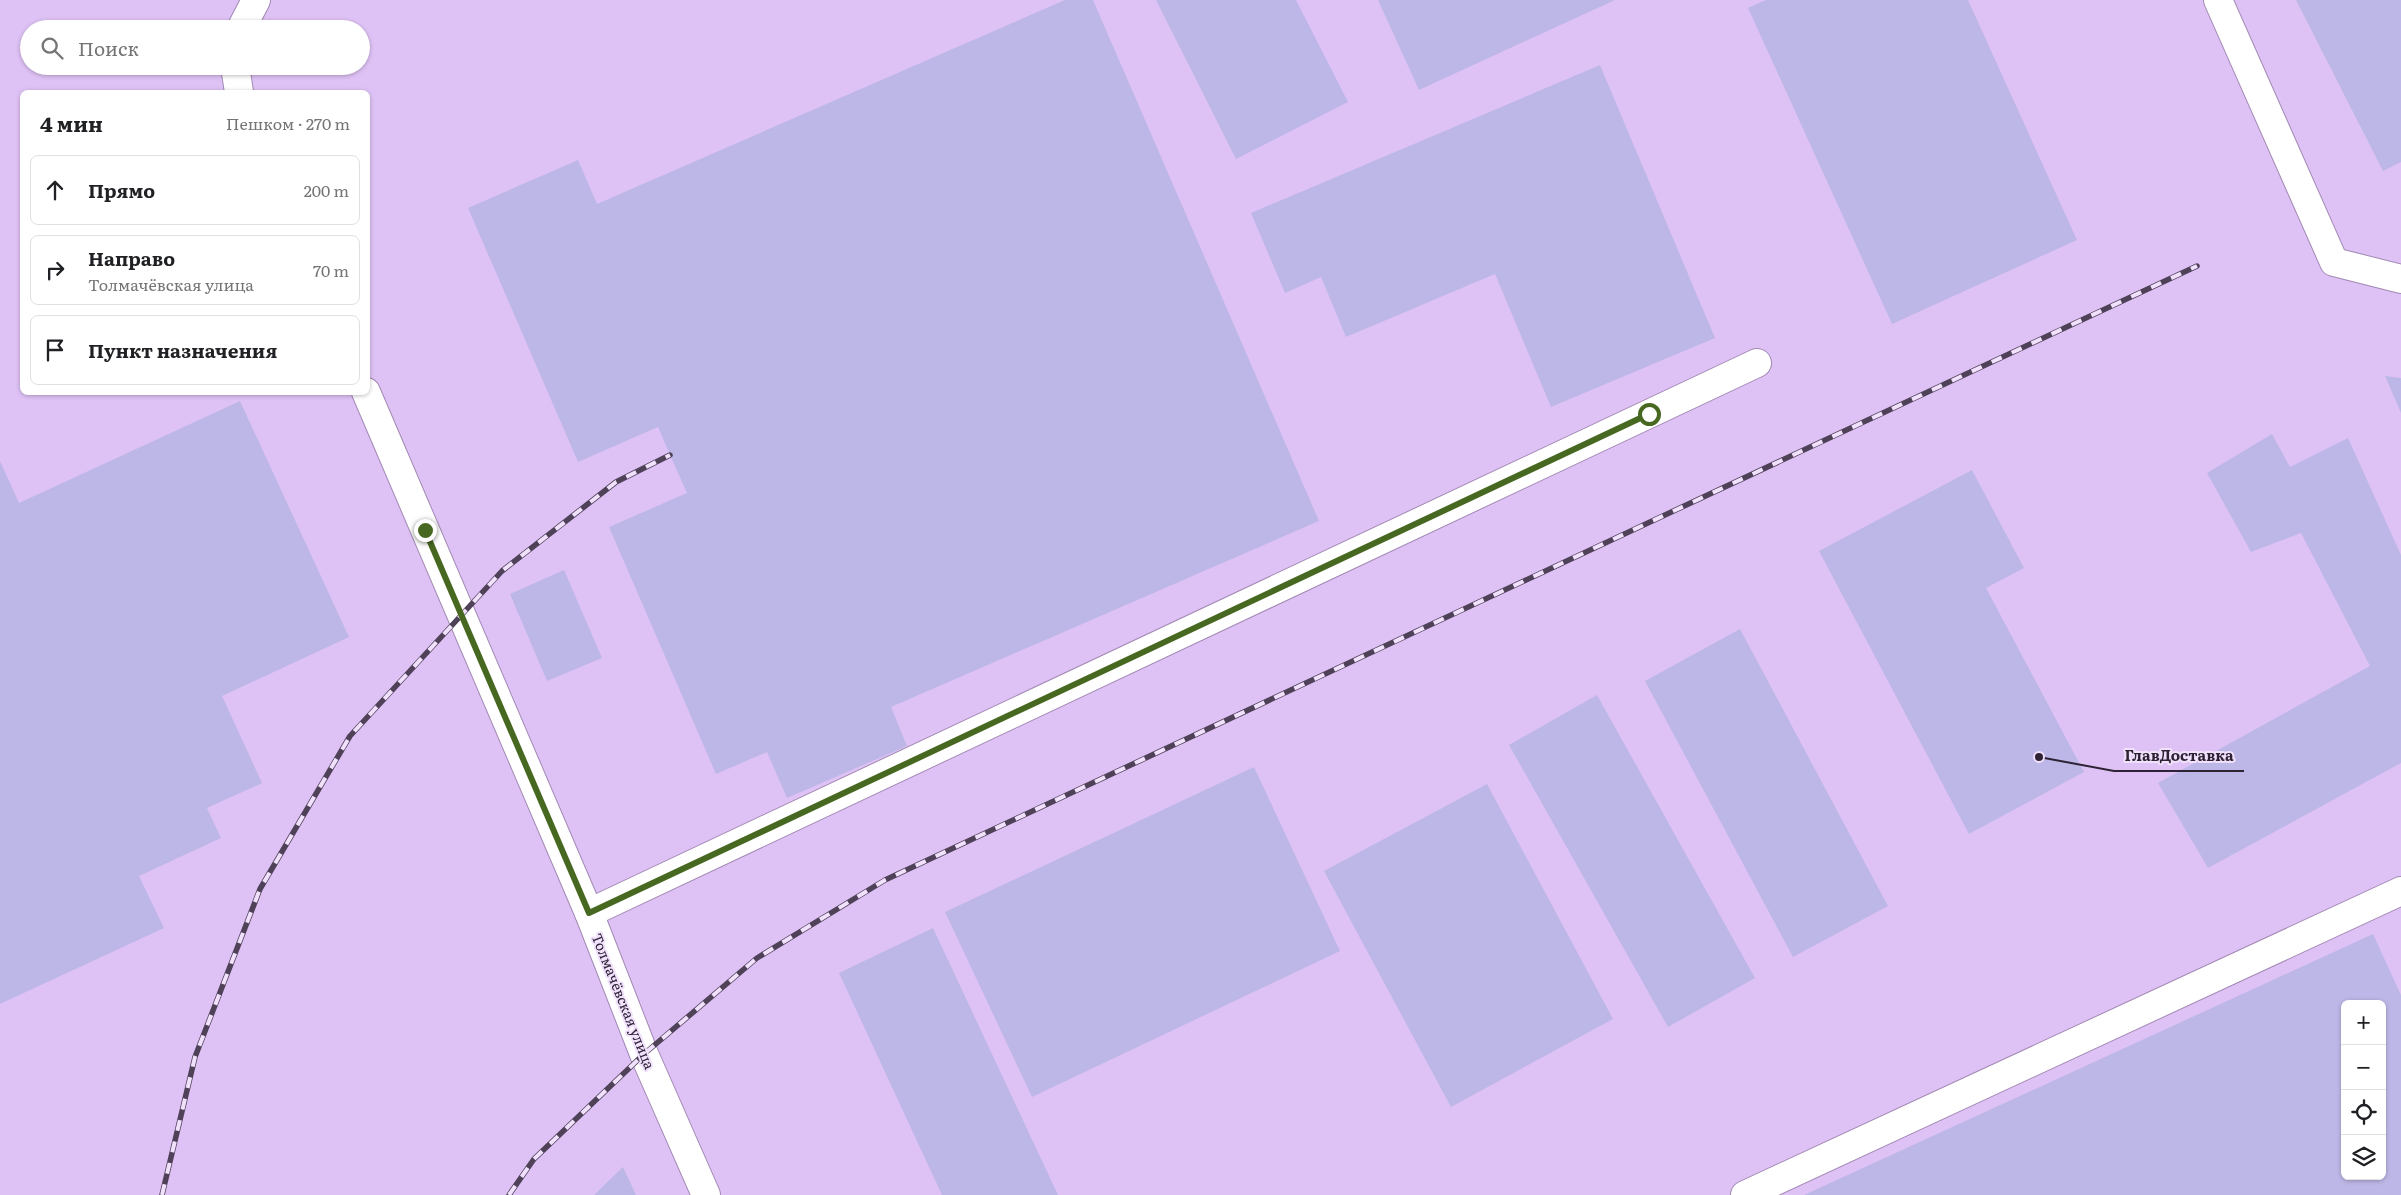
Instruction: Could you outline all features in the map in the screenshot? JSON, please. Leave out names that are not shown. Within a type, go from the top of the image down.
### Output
[{"type":"street","points":[[246,20],[256,0]]},
{"type":"street","points":[[2218,0],[2334,262],[2401,279]]},
{"type":"street","points":[[236,75],[239,90]]},
{"type":"street","points":[[589,913],[1757,363]]},
{"type":"street","name":"Толмачёвская улица","points":[[367,395],[589,913],[644,1054],[706,1195]]},
{"type":"street","points":[[1745,1195],[2401,891]]},
{"type":"shaded area","points":[[0,0],[2401,0],[2401,1195],[0,1195]]},
{"type":"building","points":[[1065,0],[1093,0],[1319,521],[891,707],[907,746],[787,798],[767,752],[716,774],[609,527],[687,493],[658,427],[578,462],[468,208],[578,160],[597,204]]},
{"type":"building","points":[[1156,0],[1296,0],[1348,102],[1236,159]]},
{"type":"building","points":[[1378,0],[1615,0],[1419,90]]},
{"type":"building","points":[[1766,0],[1968,0],[2077,240],[1892,324],[1748,8]]},
{"type":"building","points":[[2296,0],[2401,0],[2401,162],[2383,171]]},
{"type":"building","points":[[1600,65],[1715,338],[1551,407],[1495,274],[1346,337],[1321,277],[1285,293],[1251,213]]},
{"type":"building","points":[[2385,376],[2401,378],[2401,413]]},
{"type":"building","points":[[240,401],[349,637],[222,696],[262,783],[207,808],[221,838],[139,876],[164,928],[0,1004],[0,461],[19,503]]},
{"type":"building","points":[[2272,434],[2290,467],[2348,438],[2401,555],[2401,763],[2208,868],[2158,783],[2370,666],[2301,533],[2251,552],[2207,473]]},
{"type":"building","points":[[1972,470],[2024,568],[1986,588],[2084,772],[1969,834],[1819,551]]},
{"type":"building","points":[[564,570],[602,658],[547,681],[510,594]]},
{"type":"building","points":[[1740,629],[1888,906],[1793,957],[1645,681]]},
{"type":"building","points":[[1597,695],[1755,978],[1668,1027],[1509,745]]},
{"type":"building","points":[[1254,767],[1340,951],[1032,1097],[945,912]]},
{"type":"building","points":[[1487,784],[1613,1019],[1451,1107],[1324,871]]},
{"type":"building","points":[[933,928],[1058,1195],[942,1195],[839,973]]},
{"type":"building","points":[[2373,934],[2401,995],[2401,1195],[1804,1195]]},
{"type":"building","points":[[623,1167],[636,1195],[594,1195]]},
{"type":"railway","points":[[509,1195],[534,1159],[644,1054],[757,958],[885,880],[2197,266]]},
{"type":"railway","points":[[162,1195],[195,1057],[260,889],[350,736],[502,571],[616,482],[670,455]]},
{"type":"place","name":"ГлавДоставка","points":[[2039,757]]},
{"type":"route","points":[[425,530],[589,913],[1649,414]]}]
